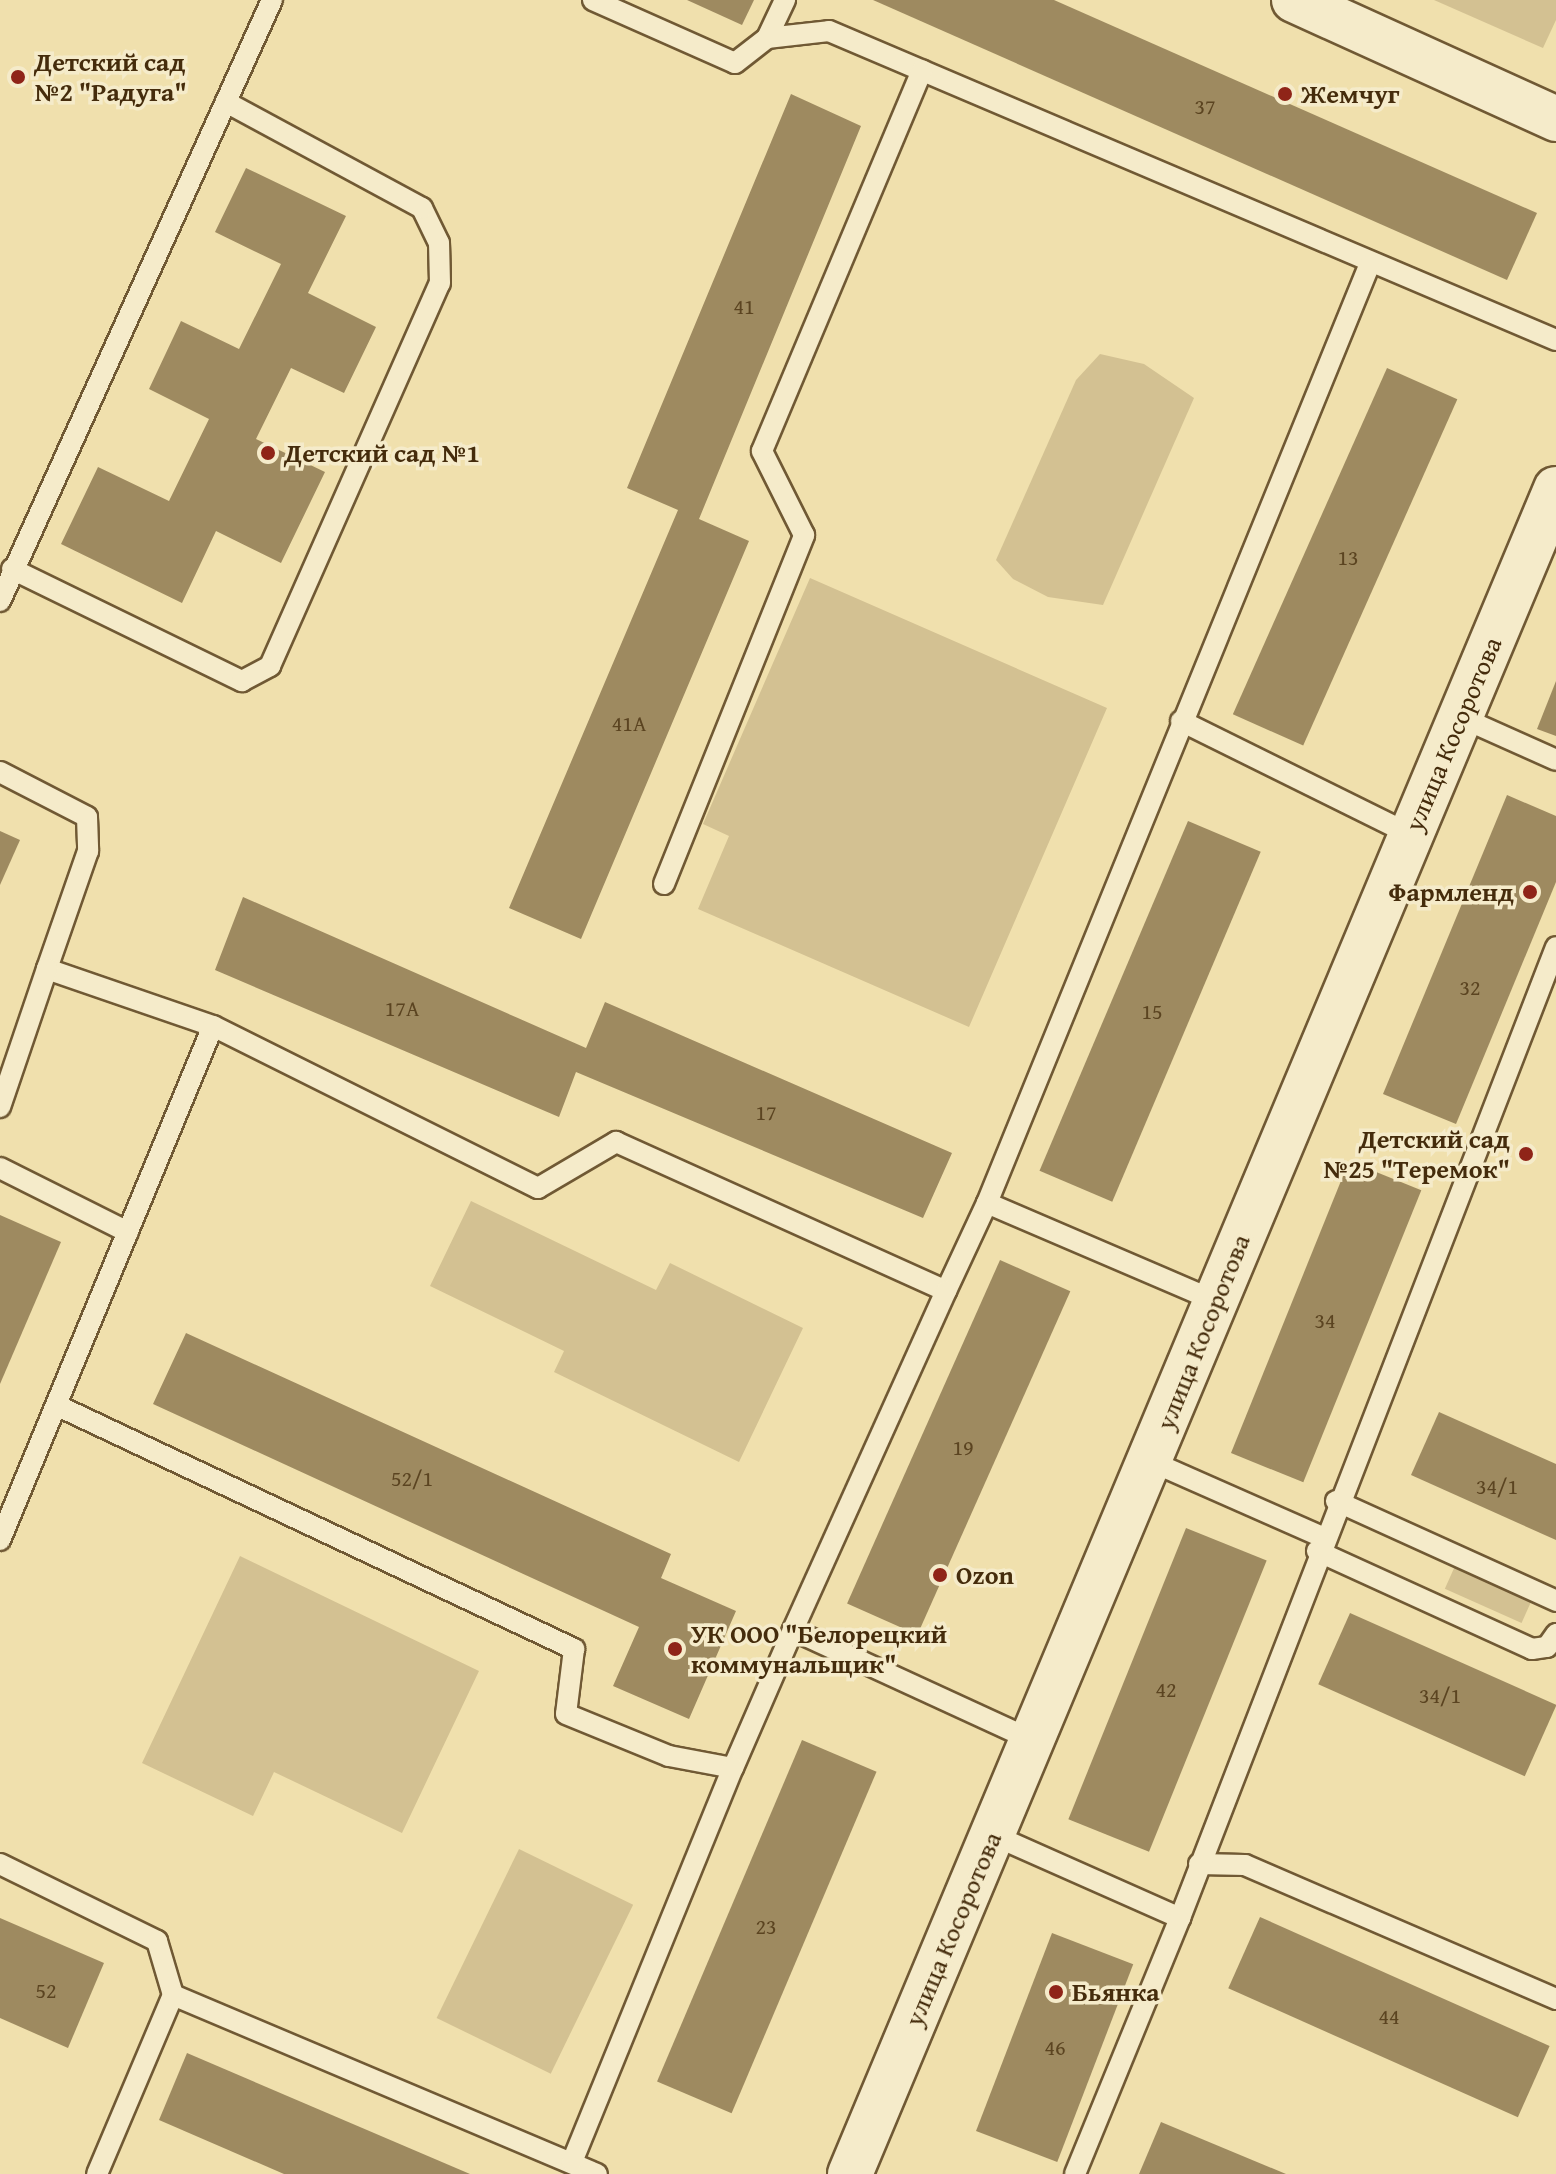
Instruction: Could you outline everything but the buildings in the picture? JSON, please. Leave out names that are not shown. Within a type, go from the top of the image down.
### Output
[{"type":"street","points":[[1294,0],[1556,119]]},
{"type":"street","name":"улица Косоротова","points":[[850,2174],[1556,489]]},
{"type":"lane","points":[[0,601],[272,0]]},
{"type":"lane","points":[[593,0],[735,63],[767,38],[785,0]]},
{"type":"lane","points":[[767,38],[829,31],[1369,266],[1556,340]]},
{"type":"lane","points":[[664,884],[804,535],[762,451],[922,70]]},
{"type":"lane","points":[[12,569],[242,681],[270,666],[440,283],[439,243],[422,208],[226,102]]},
{"type":"lane","points":[[572,2162],[733,1768],[987,1203],[1369,266]]},
{"type":"lane","points":[[1460,717],[1556,760]]},
{"type":"lane","points":[[1181,721],[1410,834]]},
{"type":"lane","points":[[0,772],[87,817],[88,851],[0,1107]]},
{"type":"lane","points":[[1075,2174],[1180,1918],[1319,1544],[1556,947]]},
{"type":"lane","points":[[47,969],[213,1026],[538,1188],[616,1142],[946,1291]]},
{"type":"lane","points":[[0,1540],[213,1026]]},
{"type":"lane","points":[[0,1168],[128,1232]]},
{"type":"lane","points":[[987,1203],[1216,1301]]},
{"type":"lane","points":[[56,1405],[574,1649],[566,1714],[669,1756],[733,1768]]},
{"type":"lane","points":[[1150,1461],[1532,1649],[1547,1647],[1556,1634]]},
{"type":"lane","points":[[1336,1501],[1556,1601]]},
{"type":"lane","points":[[793,1630],[1032,1740]]},
{"type":"lane","points":[[993,1835],[1180,1918]]},
{"type":"lane","points":[[0,1864],[157,1941],[173,1995],[97,2174]]},
{"type":"lane","points":[[1199,1864],[1245,1865],[1556,1999]]},
{"type":"lane","points":[[173,1995],[597,2174]]},
{"type":"shaded area","points":[[1434,0],[1556,0],[1556,20],[1543,48]]},
{"type":"shaded area","points":[[1100,354],[1144,364],[1194,398],[1103,605],[1048,597],[1013,579],[996,560],[1076,380]]},
{"type":"shaded area","points":[[810,578],[1107,708],[969,1027],[698,909],[729,836],[703,824]]},
{"type":"shaded area","points":[[471,1201],[656,1290],[670,1263],[803,1328],[739,1462],[554,1372],[564,1351],[430,1286]]},
{"type":"shaded area","points":[[240,1556],[479,1671],[402,1833],[274,1772],[253,1816],[142,1763]]},
{"type":"shaded area","points":[[1455,1566],[1532,1600],[1522,1623],[1445,1589]]},
{"type":"shaded area","points":[[519,1849],[633,1905],[551,2074],[437,2018]]},
{"type":"place","name":"Детский сад №2 \"Радуга\"","points":[[18,77]]},
{"type":"place","name":"Жемчуг","points":[[1285,94]]},
{"type":"place","name":"Детский сад №1","points":[[268,453]]},
{"type":"place","name":"Фармленд","points":[[1530,892]]},
{"type":"place","name":"Детский сад №25 \"Теремок\"","points":[[1526,1154]]},
{"type":"place","name":"Ozon","points":[[940,1575]]},
{"type":"place","name":"УК ООО \"Белорецкий коммунальщик\"","points":[[675,1649]]},
{"type":"place","name":"Бьянка","points":[[1056,1992]]}]
